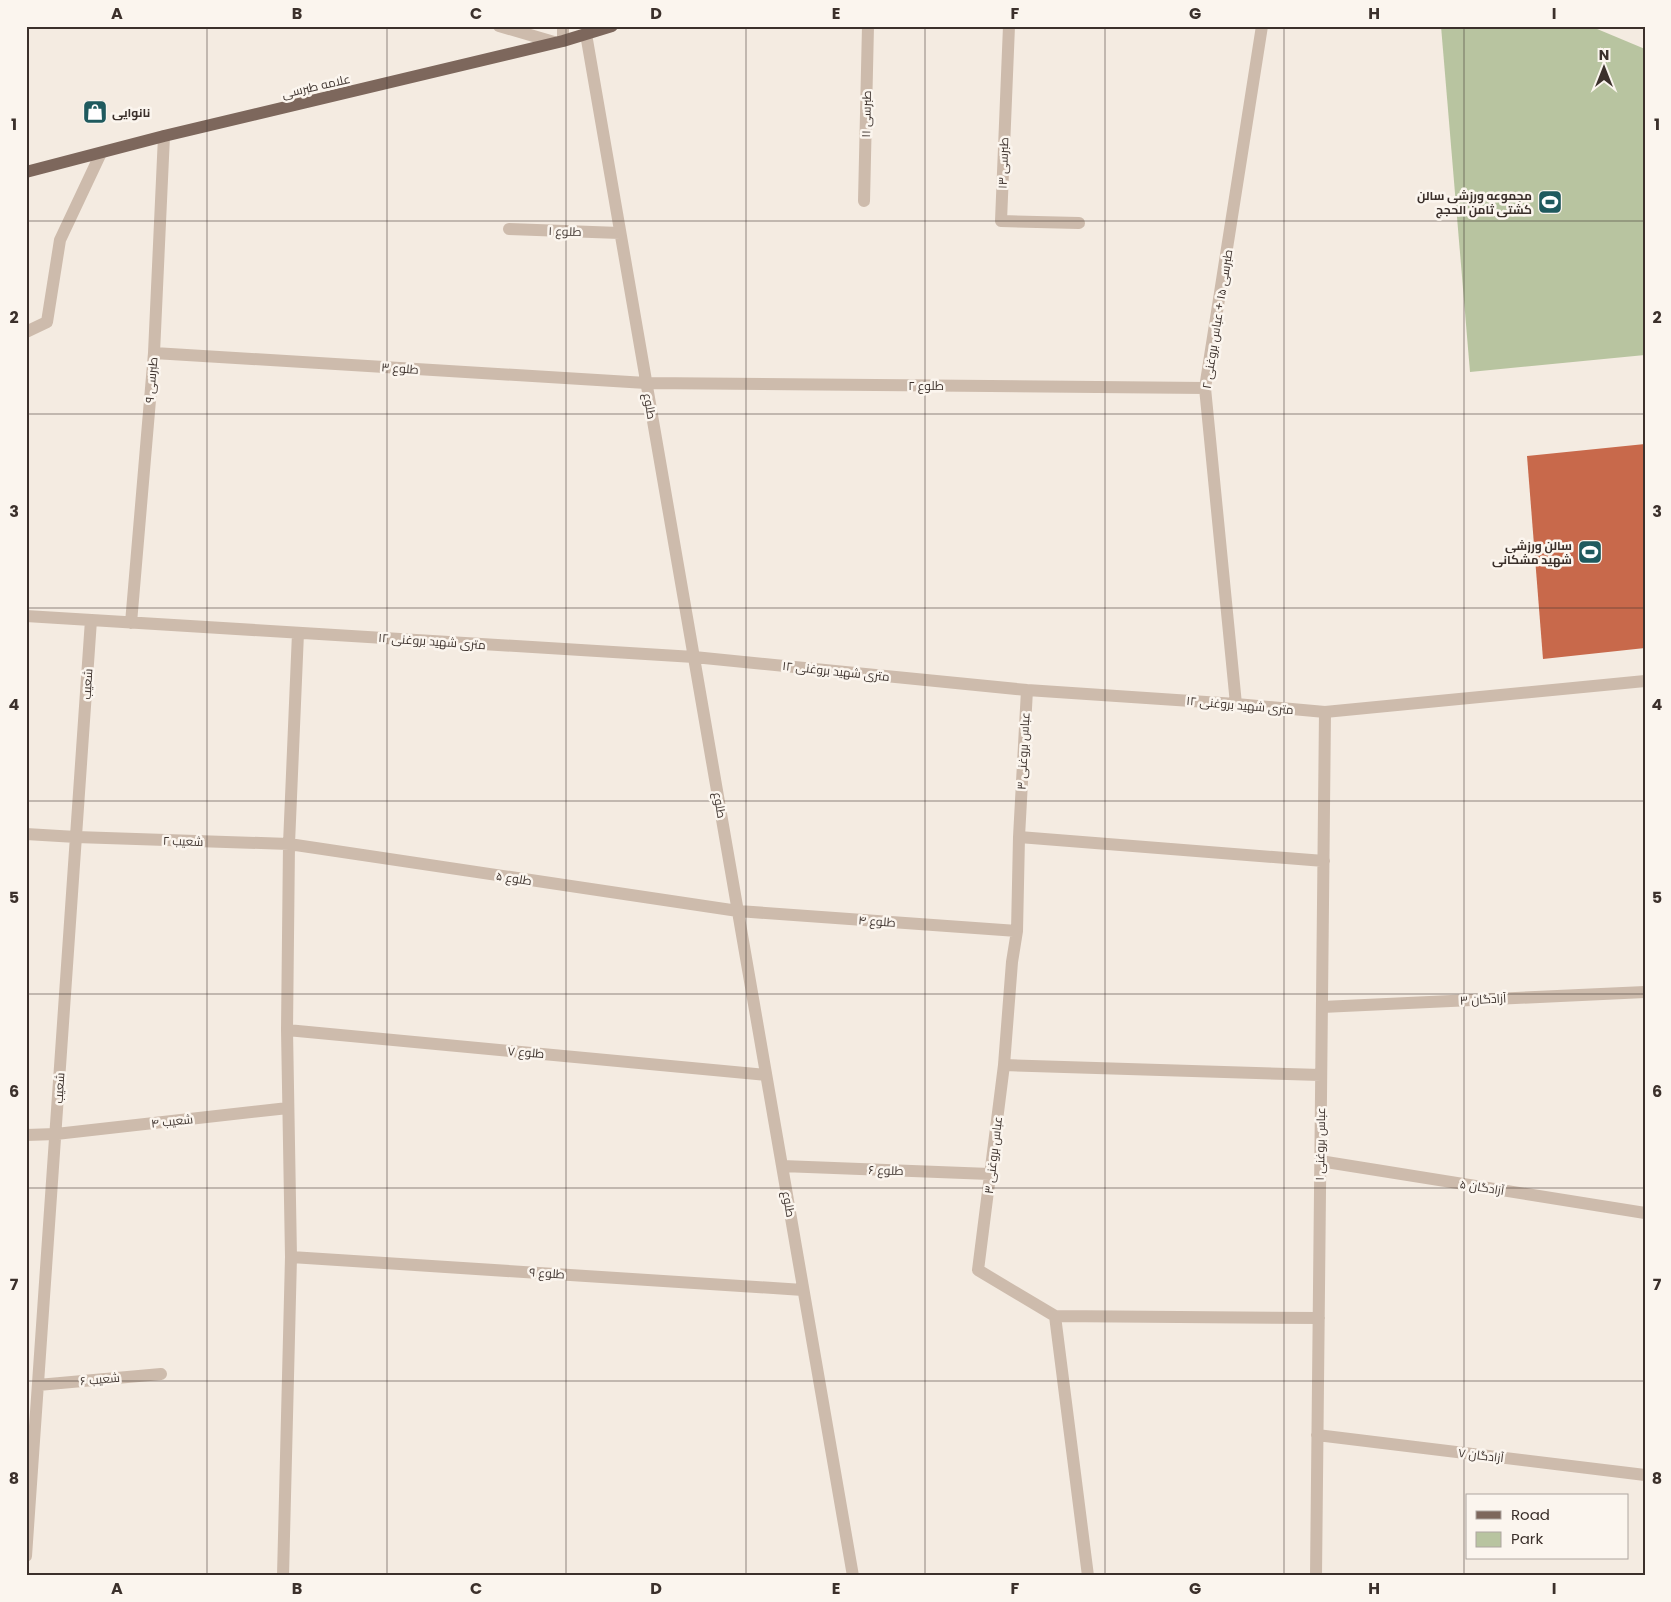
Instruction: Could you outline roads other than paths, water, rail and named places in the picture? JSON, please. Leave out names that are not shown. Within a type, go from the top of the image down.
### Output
[{"type":"main road","name":"علامه طبرسی","points":[[26,172],[164,136],[559,42],[612,26]]},
{"type":"street","points":[[499,26],[559,42],[563,26]]},
{"type":"street","name":"طبرسی ۱۱","points":[[864,201],[868,26]]},
{"type":"street","name":"طبرسی ۱۳","points":[[1009,26],[1001,221],[1079,223]]},
{"type":"street","name":"طبرسی ۱۵ + عباس بروغنی ۲","points":[[1236,704],[1205,388],[1262,26]]},
{"type":"street","name":"طلوع","points":[[586,34],[853,1576]]},
{"type":"street","name":"طبرسی ۹","points":[[130,623],[154,353],[164,136]]},
{"type":"street","points":[[26,332],[47,322],[60,240],[101,153]]},
{"type":"street","name":"طلوع ۱","points":[[510,228],[620,233]]},
{"type":"street","name":"طلوع ۳","points":[[154,353],[646,383]]},
{"type":"street","name":"طلوع ۲","points":[[646,383],[1205,388]]},
{"type":"street","name":"۱۲ متری شهید بروغنی","points":[[26,616],[694,657],[1027,690],[1326,712],[1645,681]]},
{"type":"street","name":"شعیب","points":[[26,1556],[91,620]]},
{"type":"street","points":[[283,1576],[290,1257],[287,1030],[289,844],[298,633]]},
{"type":"street","name":"عباس بروغنی ۳","points":[[1027,690],[1018,838],[1017,930],[1012,962],[1004,1065],[978,1270],[1055,1316]]},
{"type":"street","name":"عباس بروغنی ۱","points":[[1316,1576],[1326,712]]},
{"type":"street","name":"شعیب ۲","points":[[26,834],[76,838],[289,844]]},
{"type":"street","points":[[1018,838],[1324,861]]},
{"type":"street","name":"طلوع ۵","points":[[289,844],[738,911]]},
{"type":"street","name":"طلوع ۴","points":[[738,911],[1017,930]]},
{"type":"street","name":"آزادگان ۳","points":[[1322,1007],[1645,992]]},
{"type":"street","name":"طلوع ۷","points":[[287,1030],[766,1075]]},
{"type":"street","points":[[1004,1065],[1321,1075]]},
{"type":"street","name":"شعیب ۴","points":[[26,1135],[56,1134],[288,1108]]},
{"type":"street","name":"آزادگان ۵","points":[[1320,1161],[1645,1213]]},
{"type":"street","name":"طلوع ۶","points":[[782,1166],[990,1174]]},
{"type":"street","name":"طلوع ۹","points":[[290,1257],[803,1290]]},
{"type":"street","points":[[1088,1576],[1055,1316],[1319,1318]]},
{"type":"street","name":"شعیب ۶","points":[[38,1385],[161,1374]]},
{"type":"street","name":"آزادگان ۷","points":[[1317,1435],[1645,1475]]},
{"type":"place","name":"نانوایی","points":[[95,112]]},
{"type":"place","name":"مجموعه ورزشی سالن کشتی ثامن الحجج","points":[[1550,202]]},
{"type":"place","name":"سالن ورزشی شهید مشکانی","points":[[1590,552]]}]
